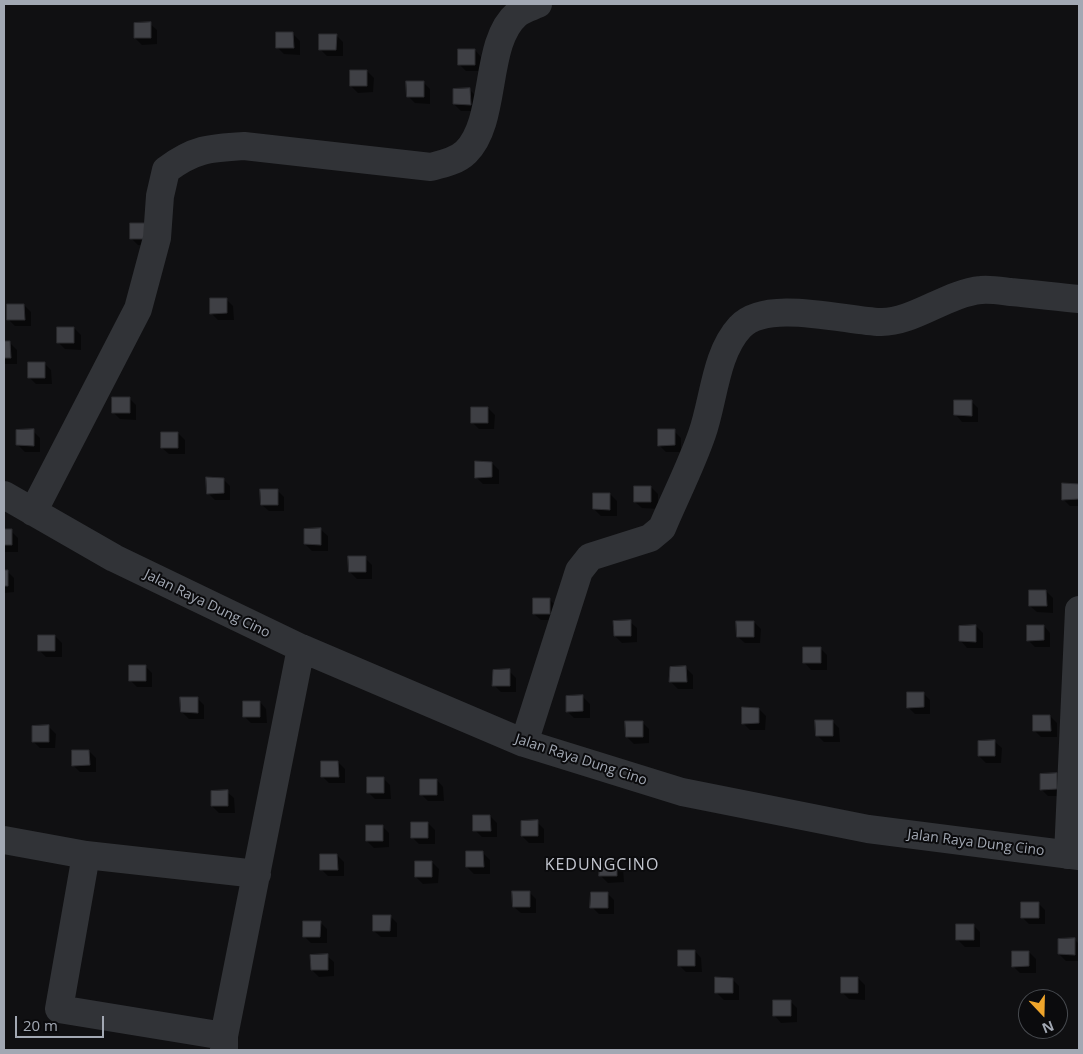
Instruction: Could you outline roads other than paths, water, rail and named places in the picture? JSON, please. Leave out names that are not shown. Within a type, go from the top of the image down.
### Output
[{"type":"street","points":[[32,512],[138,309],[157,238],[160,196],[166,170],[186,155],[214,147],[244,146],[432,167],[456,160],[466,153],[478,136],[501,39],[509,23],[518,13],[538,4]]},
{"type":"street","points":[[524,744],[578,571],[590,557],[650,538],[662,528],[702,434],[724,356],[733,335],[742,325],[759,317],[791,313],[817,313],[862,321],[883,322],[899,319],[945,299],[981,290],[1079,299]]},
{"type":"street","name":"Jalan Raya Dung Cino","points":[[4,496],[114,558],[300,648],[524,744],[682,792],[868,829],[1074,856]]},
{"type":"street","points":[[1074,856],[1079,610]]},
{"type":"street","points":[[86,855],[59,1009],[224,1043],[300,648]]},
{"type":"street","points":[[4,840],[86,855],[257,874]]},
{"type":"district","name":"KEDUNGCINO","points":[[602,865]]}]
